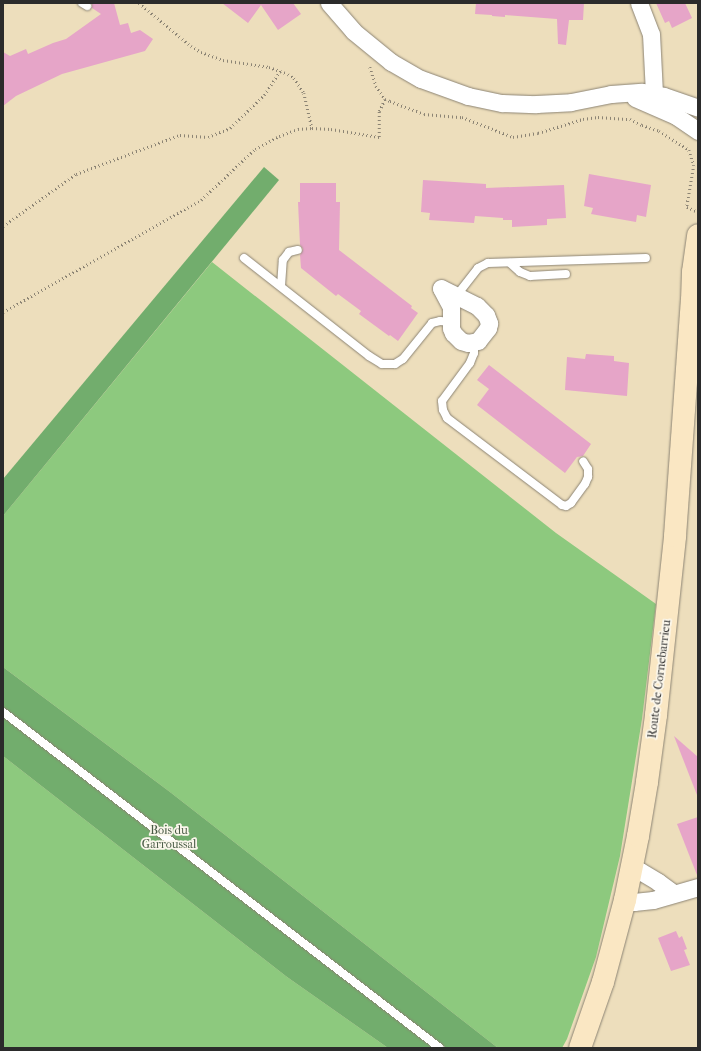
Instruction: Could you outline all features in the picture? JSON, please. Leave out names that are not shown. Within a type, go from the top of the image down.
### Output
[{"type":"main road","name":"Route de Cornebarrieu","points":[[580,1048],[603,982],[625,900],[647,782],[666,626],[675,536],[695,292],[693,272],[698,235]]},
{"type":"street","points":[[329,3],[353,31],[379,53],[407,72],[452,91],[485,100],[517,104],[553,104],[642,92],[654,93],[698,108]]},
{"type":"street","points":[[639,3],[651,34],[654,93]]},
{"type":"street","points":[[621,94],[662,109],[685,121],[698,131]]},
{"type":"street","points":[[441,288],[457,295],[476,306],[488,319],[486,333],[474,343],[468,343],[457,338],[453,333],[451,307],[441,288]]},
{"type":"street","points":[[632,869],[640,871],[658,882],[673,894]]},
{"type":"street","points":[[625,900],[634,902],[653,900],[698,887]]},
{"type":"lane","points":[[281,286],[283,260],[289,252],[298,250]]},
{"type":"lane","points":[[244,258],[369,356],[382,364],[395,364],[403,359],[432,323],[440,321],[451,322]]},
{"type":"lane","points":[[457,295],[478,268],[488,263],[646,258]]},
{"type":"lane","points":[[510,263],[520,272],[530,276],[566,274]]},
{"type":"lane","points":[[474,343],[474,353],[470,363],[442,401],[443,410],[447,418],[562,505],[566,506],[571,503],[585,484],[588,476],[588,469],[583,461]]},
{"type":"lane","points":[[3,712],[440,1048]]},
{"type":"path","points":[[139,3],[191,46],[201,52],[223,60],[253,64],[280,71],[294,78],[301,86],[307,101],[312,128]]},
{"type":"path","points":[[3,226],[76,174],[180,135],[208,137],[230,128],[264,95],[280,71]]},
{"type":"path","points":[[3,312],[201,200],[255,149],[279,136],[298,129],[312,128],[331,129],[379,137],[379,111],[385,99]]},
{"type":"path","points":[[687,147],[693,157],[694,165],[687,207],[697,211]]},
{"type":"green space","points":[[264,167],[279,180],[3,516],[3,479]]},
{"type":"green space","points":[[212,262],[556,533],[656,604],[642,719],[620,856],[596,957],[567,1039],[562,1048],[498,1048],[170,792],[3,667],[3,516]]},
{"type":"green space","name":"Bois du Garroussal","points":[[3,667],[170,792],[498,1048],[388,1048],[287,977],[3,756]]},
{"type":"green space","points":[[3,756],[287,977],[388,1048],[3,1048]]},
{"type":"building","points":[[92,3],[114,3],[120,25],[128,23],[131,33],[140,30],[153,39],[145,51],[62,74],[16,96],[3,106],[3,52],[10,56],[26,49],[28,54],[66,39],[101,14],[92,8]]},
{"type":"building","points":[[222,3],[293,3],[301,14],[278,30],[261,5],[248,23]]},
{"type":"building","points":[[476,3],[584,3],[583,20],[569,20],[566,45],[558,44],[557,19],[475,14]]},
{"type":"building","points":[[656,3],[685,3],[692,18],[672,28],[669,21],[665,23]]},
{"type":"building","points":[[589,174],[651,185],[646,217],[637,215],[636,222],[591,214],[593,208],[584,206]]},
{"type":"building","points":[[423,180],[486,184],[486,188],[564,185],[566,218],[547,219],[547,225],[512,227],[512,220],[503,220],[503,218],[475,216],[474,223],[429,220],[430,213],[421,212]]},
{"type":"building","points":[[300,183],[336,183],[336,202],[340,202],[339,250],[412,306],[411,308],[418,313],[398,341],[359,314],[361,311],[338,294],[336,296],[301,268],[300,255],[303,249],[300,245],[298,202],[300,202]]},
{"type":"building","points":[[586,354],[614,356],[614,361],[629,363],[627,396],[565,390],[567,357],[585,359]]},
{"type":"building","points":[[489,365],[591,444],[583,456],[577,457],[565,473],[477,405],[489,389],[477,380]]},
{"type":"building","points":[[674,736],[698,757],[698,795],[697,795]]},
{"type":"building","points":[[698,817],[698,874],[697,875],[677,824]]},
{"type":"building","points":[[676,931],[679,938],[682,936],[687,949],[684,950],[690,965],[671,971],[658,938]]}]
